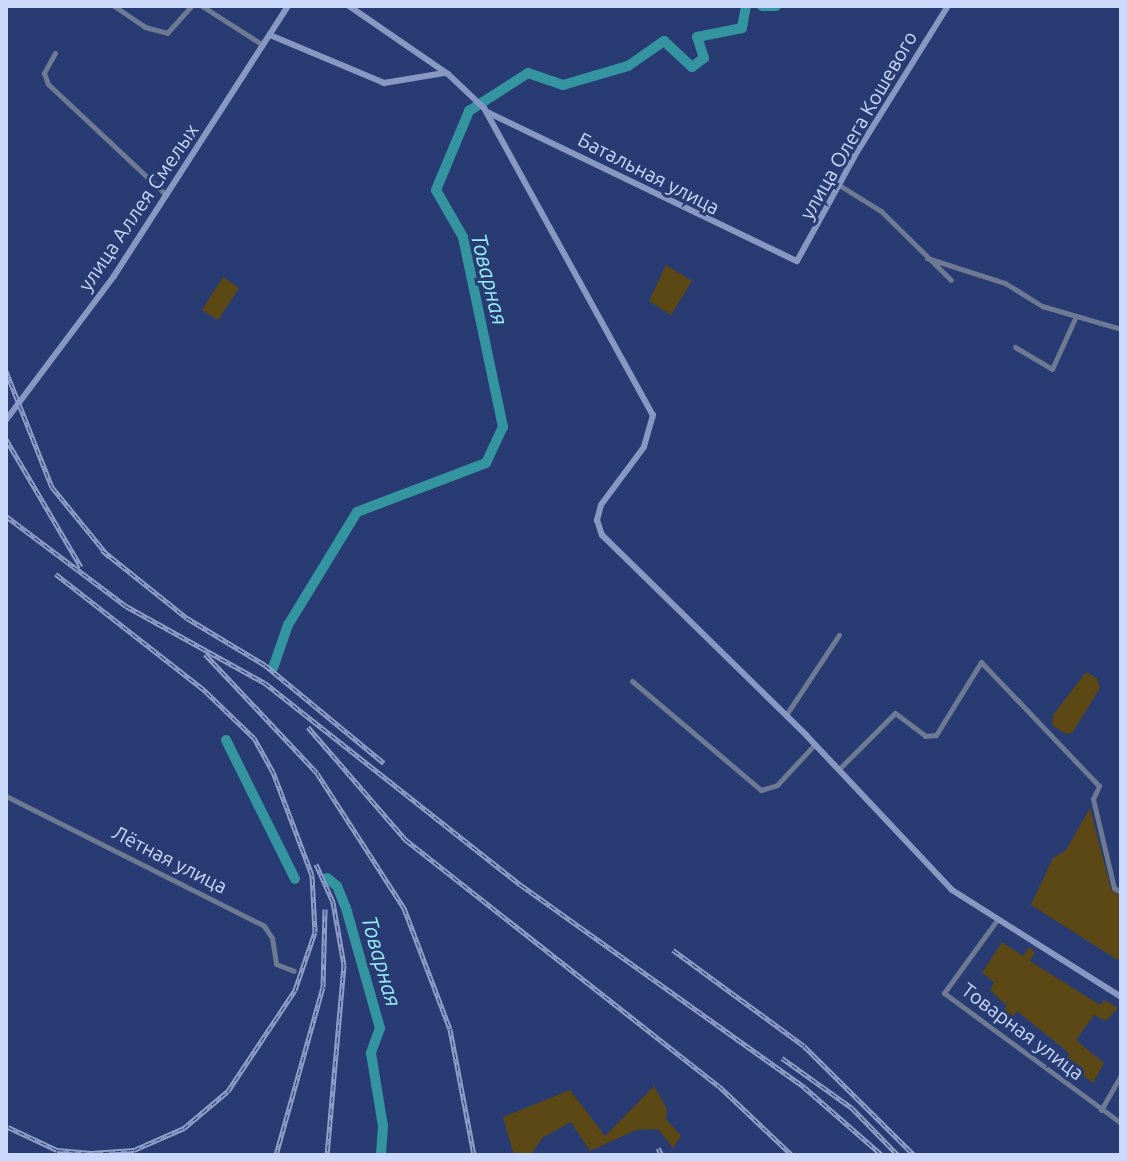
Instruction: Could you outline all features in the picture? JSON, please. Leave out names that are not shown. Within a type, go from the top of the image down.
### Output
[{"type":"main road","name":"улица Аллея Смелых","points":[[6,420],[105,290],[288,6]]},
{"type":"main road","points":[[349,6],[448,74],[486,110],[653,415],[650,437],[601,505],[597,520],[602,535],[815,744],[952,890],[1121,997]]},
{"type":"main road","name":"улица Олега Кошевого","points":[[797,261],[839,185],[948,6]]},
{"type":"main road","points":[[270,35],[384,83],[430,72],[448,74]]},
{"type":"main road","points":[[430,61],[430,72]]},
{"type":"main road","name":"Батальная улица","points":[[486,110],[797,261]]},
{"type":"main road","points":[[501,135],[514,123]]},
{"type":"street","points":[[114,6],[145,27],[167,33],[191,6]]},
{"type":"street","points":[[202,6],[264,46]]},
{"type":"street","points":[[55,53],[44,73],[48,84],[167,196]]},
{"type":"street","points":[[839,185],[881,211],[951,280]]},
{"type":"street","points":[[927,258],[1005,283],[1029,300],[1121,329]]},
{"type":"street","points":[[1015,347],[1052,369],[1076,316]]},
{"type":"street","points":[[786,715],[839,635]]},
{"type":"street","points":[[836,766],[895,713],[925,736],[936,735],[981,662],[1099,786],[1093,799],[1114,888],[1121,892]]},
{"type":"street","points":[[632,681],[688,734],[761,790],[777,785],[815,744]]},
{"type":"street","name":"Лётная улица","points":[[6,796],[264,926],[272,938],[276,964],[294,971]]},
{"type":"street","name":"Товарная улица","points":[[997,920],[944,993],[1121,1123]]},
{"type":"street","points":[[1101,1110],[1121,1075]]},
{"type":"shaded area","points":[[666,265],[692,281],[671,315],[649,301]]},
{"type":"shaded area","points":[[223,277],[239,288],[218,320],[202,310]]},
{"type":"shaded area","points":[[1086,672],[1097,678],[1100,688],[1072,733],[1066,734],[1052,725],[1053,715]]},
{"type":"shaded area","points":[[1090,808],[1111,889],[1121,897],[1121,962],[1031,905],[1053,858],[1066,850]]},
{"type":"shaded area","points":[[1002,942],[1023,956],[1029,947],[1035,952],[1030,961],[1100,1005],[1104,1000],[1118,1008],[1106,1021],[1094,1015],[1076,1040],[1104,1063],[1093,1083],[1073,1068],[1067,1076],[1063,1060],[1069,1053],[1017,1011],[1011,1019],[1001,1014],[1007,1006],[990,990],[994,982],[982,973]]},
{"type":"shaded area","points":[[654,1086],[667,1109],[666,1119],[681,1136],[673,1148],[658,1129],[636,1130],[590,1151],[571,1122],[542,1138],[531,1155],[514,1155],[503,1117],[570,1090],[605,1136]]},
{"type":"waterway","name":"Товарная","points":[[273,668],[288,625],[357,512],[486,463],[503,427],[463,237],[436,190],[469,111],[528,73],[563,85],[628,66],[664,41],[692,67],[704,58],[697,37],[742,28],[746,6]]},
{"type":"waterway","name":"Товарная","points":[[762,6],[776,6]]},
{"type":"waterway","name":"Товарная","points":[[226,740],[295,879]]},
{"type":"waterway","name":"Товарная","points":[[327,878],[337,886],[346,908],[380,1028],[371,1053],[383,1126],[381,1155]]},
{"type":"railway","points":[[6,371],[52,487],[109,557]]},
{"type":"railway","points":[[6,439],[81,567]]},
{"type":"railway","points":[[6,516],[126,606],[265,683],[521,885],[804,1087],[882,1155]]},
{"type":"railway","points":[[102,550],[187,618],[265,665],[384,763]]},
{"type":"railway","points":[[8,1127],[57,1150],[91,1153],[134,1150],[184,1128],[228,1091],[295,990],[315,932],[312,875],[273,772],[254,738],[203,689],[56,574]]},
{"type":"railway","points":[[205,654],[317,773],[404,908],[450,1029],[474,1155]]},
{"type":"railway","points":[[308,727],[406,840],[719,1086],[792,1155]]},
{"type":"railway","points":[[316,864],[333,902],[344,965],[327,1155]]},
{"type":"railway","points":[[276,1155],[323,987],[325,909]]},
{"type":"railway","points":[[673,950],[804,1046],[914,1155]]},
{"type":"railway","points":[[782,1058],[852,1108],[898,1155]]},
{"type":"railway","points":[[658,1148],[662,1155]]}]
